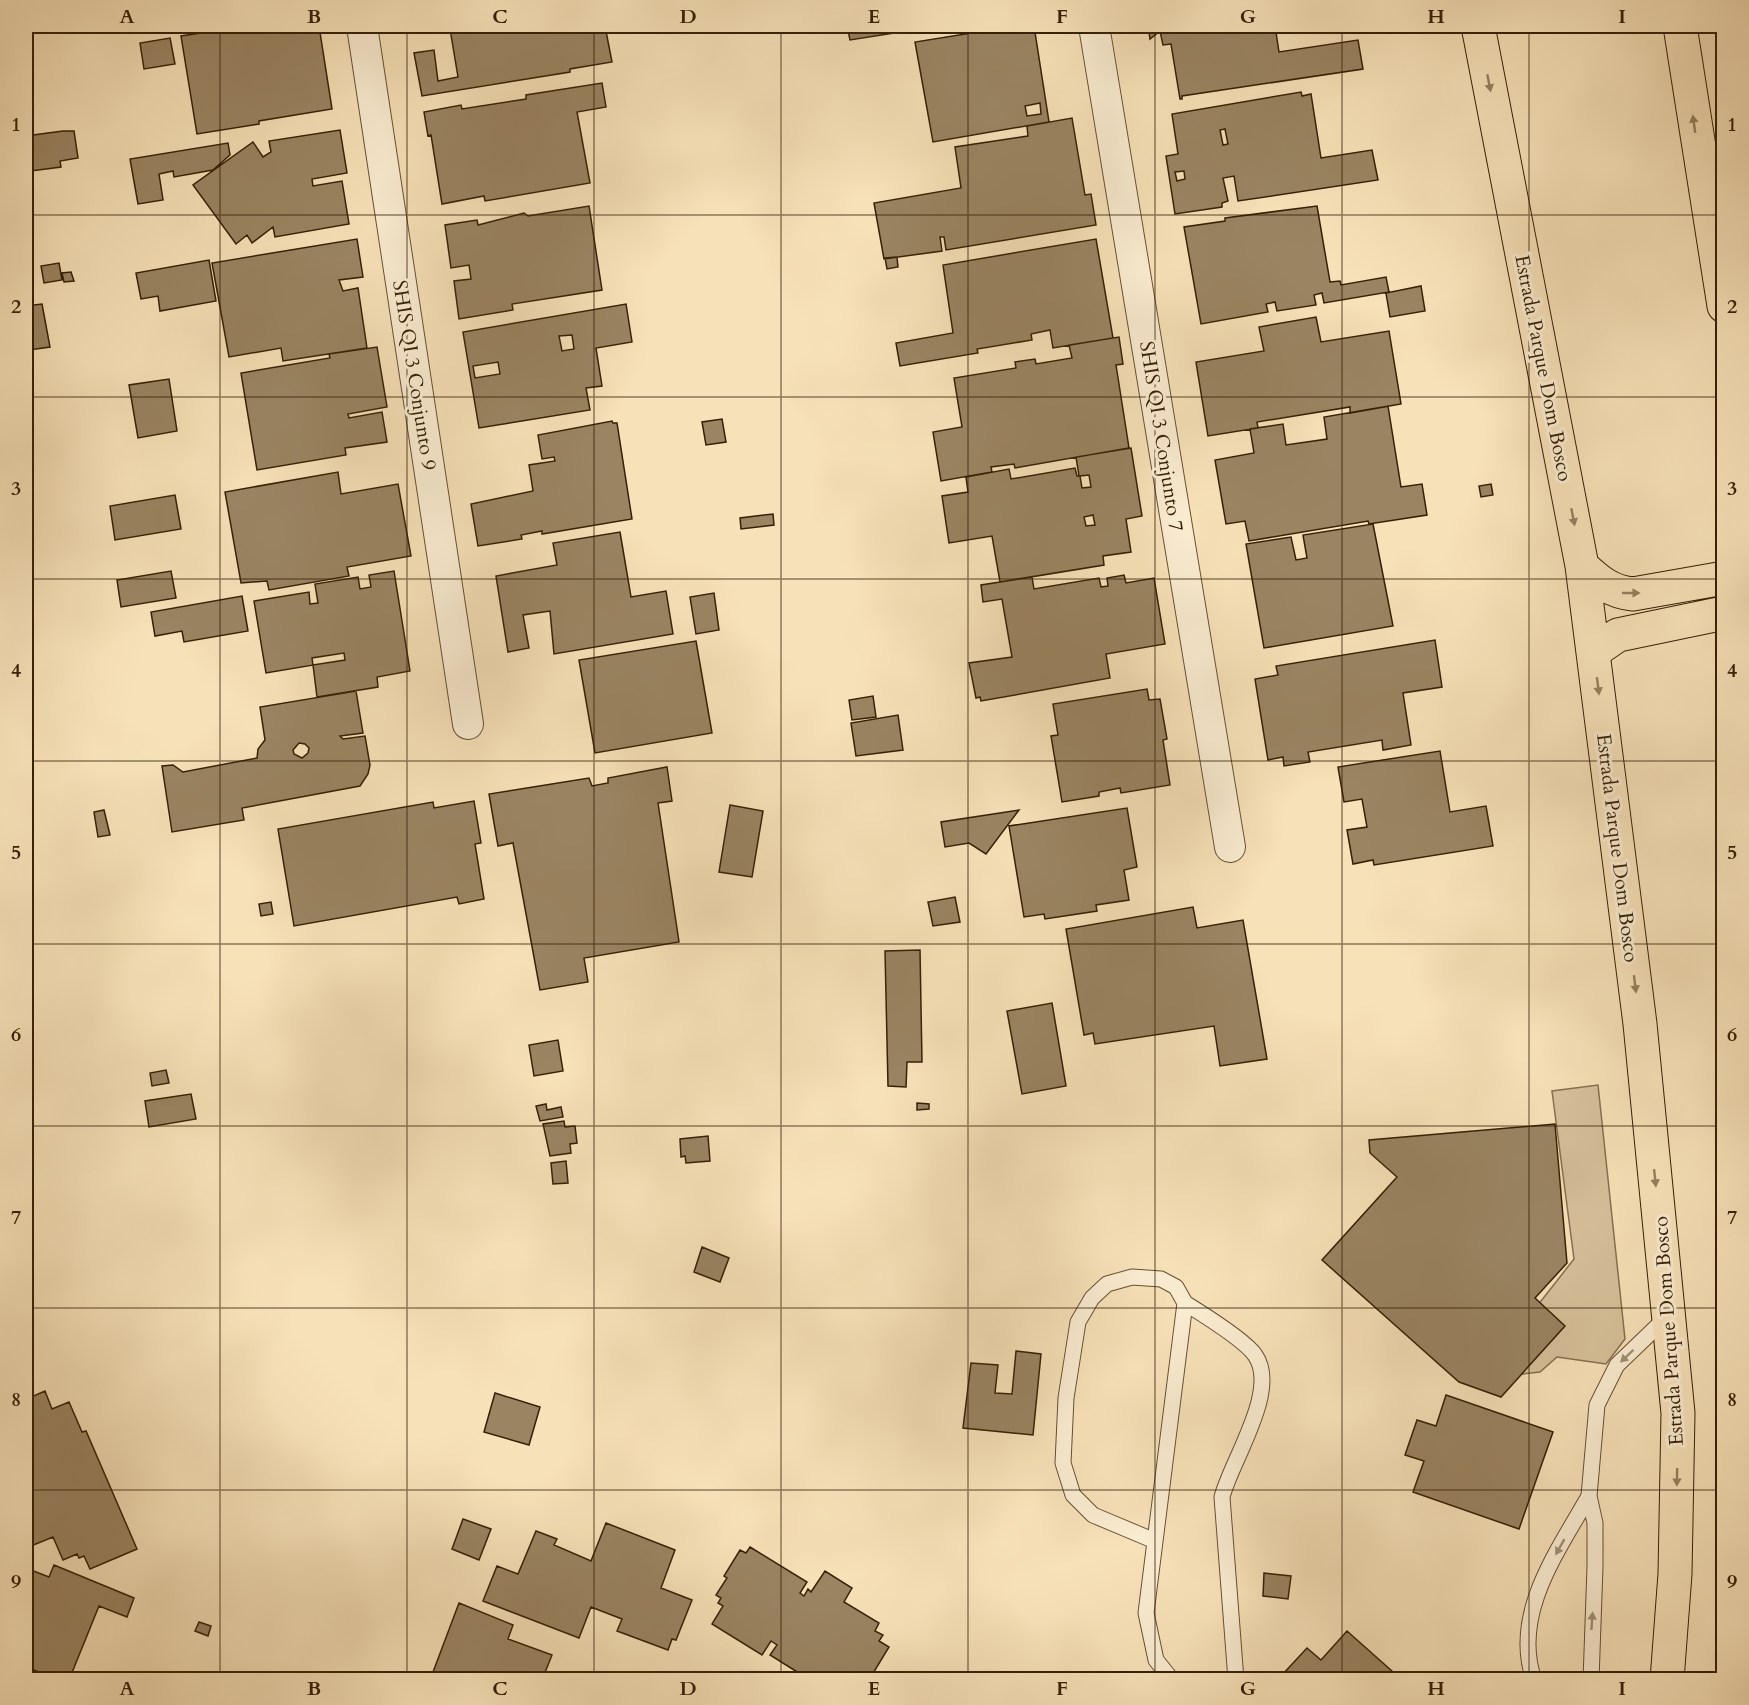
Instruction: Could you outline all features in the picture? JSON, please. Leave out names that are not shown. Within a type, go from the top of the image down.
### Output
[{"type":"main road","name":"Estrada Parque Dom Bosco","points":[[1478,26],[1582,566],[1640,1024],[1678,1413],[1675,1574],[1667,1680]]},
{"type":"main road","points":[[1680,26],[1712,161],[1724,306]]},
{"type":"main road","points":[[1582,566],[1600,584],[1620,593],[1633,594],[1724,578]]},
{"type":"main road","points":[[1593,652],[1618,635],[1724,613]]},
{"type":"street","name":"SHIS QI 3 Conjunto 9","points":[[362,26],[468,724]]},
{"type":"street","name":"SHIS QI 3 Conjunto 7","points":[[1094,26],[1230,847]]},
{"type":"lane","points":[[1155,1541],[1093,1515],[1073,1494],[1063,1463],[1066,1398],[1078,1322],[1092,1298],[1107,1284],[1132,1277],[1161,1279],[1176,1287],[1185,1303],[1213,1321],[1255,1355],[1261,1374],[1260,1402],[1227,1477],[1222,1497],[1236,1680]]},
{"type":"lane","points":[[1172,1680],[1156,1660],[1146,1613],[1185,1303]]},
{"type":"lane","points":[[1591,1680],[1595,1523],[1589,1496],[1597,1405],[1617,1365],[1669,1315]]},
{"type":"lane","points":[[1534,1680],[1527,1660],[1530,1610],[1549,1567],[1589,1496]]},
{"type":"shaded area","points":[[1598,1085],[1625,1339],[1606,1364],[1557,1357],[1540,1372],[1480,1379],[1574,1259],[1552,1091]]},
{"type":"building","points":[[247,26],[319,26],[332,109],[197,134],[181,36]]},
{"type":"building","points":[[426,26],[605,26],[612,62],[570,69],[570,72],[422,96],[414,53],[434,50],[438,81],[458,77],[450,29],[427,33]]},
{"type":"building","points":[[847,26],[913,26],[914,30],[850,40]]},
{"type":"building","points":[[1015,26],[1034,26],[1049,122],[933,142],[915,42]],"holes":[[[1040,103],[1041,114],[1027,116],[1025,106]]]},
{"type":"building","points":[[1148,26],[1275,26],[1279,52],[1358,40],[1363,69],[1182,96],[1180,99],[1171,44],[1163,45],[1160,31],[1150,39]]},
{"type":"building","points":[[170,38],[175,64],[144,69],[140,43]]},
{"type":"building","points":[[602,83],[606,107],[577,112],[590,183],[485,201],[484,196],[442,204],[431,135],[428,136],[424,112],[461,105],[462,109],[526,99],[526,95]]},
{"type":"building","points":[[1301,92],[1302,96],[1311,94],[1321,158],[1372,150],[1378,180],[1238,201],[1234,176],[1223,178],[1228,201],[1222,203],[1222,207],[1175,214],[1166,156],[1178,154],[1172,114]],"holes":[[[1225,129],[1228,144],[1223,145],[1220,130]],[[1184,171],[1185,179],[1177,181],[1175,172]]]},
{"type":"building","points":[[1072,118],[1085,195],[1091,194],[1096,225],[946,250],[944,237],[940,237],[942,251],[884,259],[874,203],[961,188],[955,147],[1028,136],[1027,126]]},
{"type":"building","points":[[340,130],[347,173],[312,179],[313,186],[342,181],[349,224],[275,237],[273,227],[252,243],[247,235],[236,244],[193,185],[253,142],[263,157],[271,152],[269,141]]},
{"type":"building","points":[[74,131],[78,158],[60,161],[61,167],[31,171],[26,136]]},
{"type":"building","points":[[228,143],[230,155],[213,170],[174,177],[173,171],[159,174],[163,200],[138,204],[130,159]]},
{"type":"building","points":[[589,206],[602,290],[512,304],[513,310],[459,319],[454,281],[471,279],[469,265],[451,268],[445,225],[477,220],[478,225],[524,213],[528,216]]},
{"type":"building","points":[[1317,206],[1330,282],[1340,281],[1341,285],[1386,277],[1389,292],[1324,303],[1322,293],[1314,295],[1316,305],[1277,311],[1275,302],[1266,304],[1268,312],[1201,324],[1184,227],[1225,221],[1225,218]]},
{"type":"building","points":[[357,239],[363,277],[339,280],[343,291],[358,288],[367,348],[283,361],[281,348],[229,357],[212,263]]},
{"type":"building","points":[[1096,239],[1113,338],[1053,348],[1050,330],[1031,334],[1032,340],[977,349],[978,353],[900,366],[896,343],[953,333],[943,265]]},
{"type":"building","points":[[897,257],[898,267],[887,269],[885,258]]},
{"type":"building","points":[[209,260],[216,301],[160,311],[158,296],[141,299],[136,273]]},
{"type":"building","points":[[59,263],[62,280],[44,283],[41,266]]},
{"type":"building","points":[[71,272],[74,281],[64,282],[62,273]]},
{"type":"building","points":[[1421,286],[1425,311],[1390,317],[1386,293]]},
{"type":"building","points":[[42,304],[50,347],[29,350],[26,306]]},
{"type":"building","points":[[626,304],[632,342],[596,348],[602,386],[586,388],[590,410],[479,428],[463,332]],"holes":[[[572,335],[574,349],[562,351],[559,336]],[[498,362],[500,374],[475,378],[473,366]]]},
{"type":"building","points":[[1316,317],[1321,342],[1389,331],[1401,404],[1350,413],[1350,407],[1257,422],[1258,428],[1208,436],[1196,362],[1264,351],[1259,327]]},
{"type":"building","points":[[1119,337],[1123,364],[1116,365],[1129,448],[1015,468],[1014,464],[991,467],[992,472],[941,481],[933,432],[962,427],[954,378],[1016,368],[1015,362],[1035,359],[1036,364],[1072,358],[1069,345]]},
{"type":"building","points":[[377,347],[387,407],[348,414],[349,418],[382,412],[387,442],[345,448],[346,455],[257,470],[241,373],[330,358],[329,354]]},
{"type":"building","points":[[169,379],[177,431],[138,438],[129,385]]},
{"type":"building","points":[[1388,406],[1401,487],[1422,484],[1427,515],[1369,524],[1368,521],[1249,541],[1245,521],[1226,524],[1215,460],[1254,453],[1250,429],[1283,424],[1286,445],[1327,439],[1324,417]]},
{"type":"building","points":[[722,419],[726,442],[706,445],[702,422]]},
{"type":"building","points":[[612,421],[617,423],[632,519],[542,534],[542,531],[521,535],[522,539],[478,546],[471,504],[533,491],[529,465],[555,461],[554,457],[542,459],[538,435]]},
{"type":"building","points":[[1131,448],[1142,516],[1126,519],[1131,552],[1103,556],[1104,565],[1000,582],[992,536],[949,543],[942,496],[968,492],[966,477],[1009,469],[1011,479],[1075,468],[1079,476],[1076,457]],"holes":[[[1089,475],[1091,487],[1082,488],[1080,476]],[[1093,515],[1095,525],[1086,526],[1084,517]]]},
{"type":"building","points":[[338,472],[341,494],[398,484],[411,556],[347,567],[349,576],[269,590],[267,581],[241,583],[225,492]]},
{"type":"building","points":[[1491,484],[1493,495],[1481,497],[1479,486]]},
{"type":"building","points":[[175,495],[181,529],[115,540],[110,506]]},
{"type":"building","points":[[773,514],[774,525],[741,529],[740,518]]},
{"type":"building","points":[[1373,524],[1393,626],[1264,648],[1246,544],[1291,537],[1296,560],[1307,558],[1303,535]]},
{"type":"building","points":[[620,532],[631,597],[666,591],[673,634],[554,654],[550,611],[523,615],[529,648],[508,652],[496,576],[557,565],[553,543]]},
{"type":"building","points":[[171,571],[176,598],[121,607],[117,580]]},
{"type":"building","points":[[394,571],[410,671],[377,677],[378,687],[317,697],[313,665],[266,673],[254,601],[309,592],[310,604],[318,603],[315,584],[358,577],[360,589],[371,587],[369,575]],"holes":[[[344,653],[345,660],[313,665],[312,658]]]},
{"type":"building","points":[[1124,575],[1126,583],[1154,578],[1165,644],[1106,654],[1110,678],[981,701],[980,697],[976,698],[969,663],[1012,657],[1002,599],[983,602],[981,585],[1032,577],[1034,589],[1099,578],[1101,587],[1108,586],[1107,578]]},
{"type":"building","points":[[714,593],[719,630],[696,634],[690,597]]},
{"type":"building","points":[[242,596],[248,631],[184,642],[182,631],[155,636],[151,612]]},
{"type":"building","points":[[1435,640],[1442,687],[1403,693],[1411,745],[1383,750],[1382,740],[1308,752],[1310,762],[1284,766],[1283,757],[1268,760],[1255,679],[1278,675],[1276,666]]},
{"type":"building","points":[[696,641],[712,733],[595,753],[579,660]]},
{"type":"building","points":[[1147,689],[1149,700],[1160,699],[1167,739],[1163,740],[1170,785],[1121,793],[1120,788],[1099,792],[1099,796],[1062,802],[1051,736],[1058,735],[1053,704]]},
{"type":"building","points":[[356,691],[363,733],[340,736],[343,739],[365,736],[370,765],[368,774],[360,786],[242,808],[244,820],[172,832],[162,766],[173,765],[183,772],[257,758],[258,749],[265,740],[260,707]],"holes":[[[299,743],[309,748],[308,753],[302,758],[294,754],[293,750]]]},
{"type":"building","points":[[873,696],[876,717],[852,720],[849,700]]},
{"type":"building","points":[[898,715],[903,750],[856,756],[851,723]]},
{"type":"building","points":[[1440,751],[1450,812],[1486,806],[1493,846],[1374,865],[1373,860],[1353,864],[1347,830],[1367,827],[1362,799],[1344,802],[1338,767]]},
{"type":"building","points":[[667,767],[672,801],[658,803],[679,942],[584,958],[588,982],[540,990],[513,843],[498,846],[489,794],[589,778],[592,786],[608,783],[608,778]]},
{"type":"building","points":[[474,801],[481,843],[475,844],[484,899],[459,904],[457,897],[294,926],[278,829],[433,802],[434,808]]},
{"type":"building","points":[[730,805],[763,811],[752,877],[719,872]]},
{"type":"building","points":[[1127,808],[1137,867],[1124,870],[1129,900],[1096,905],[1097,911],[1045,919],[1044,914],[1024,917],[1009,826]]},
{"type":"building","points":[[104,810],[110,835],[98,837],[94,812]]},
{"type":"building","points":[[1019,810],[986,854],[969,843],[945,847],[941,822]]},
{"type":"building","points":[[955,897],[960,922],[933,926],[928,902]]},
{"type":"building","points":[[271,902],[273,914],[261,916],[259,904]]},
{"type":"building","points":[[1193,907],[1197,928],[1243,920],[1267,1059],[1220,1066],[1214,1026],[1095,1044],[1093,1033],[1084,1035],[1066,929]]},
{"type":"building","points":[[920,950],[922,1062],[907,1062],[906,1087],[888,1086],[885,951]]},
{"type":"building","points":[[1052,1003],[1066,1086],[1022,1094],[1007,1011]]},
{"type":"building","points":[[558,1040],[563,1071],[534,1076],[529,1045]]},
{"type":"building","points":[[166,1070],[169,1083],[152,1086],[150,1073]]},
{"type":"building","points":[[191,1094],[196,1119],[149,1127],[145,1101]]},
{"type":"building","points":[[917,1103],[929,1104],[929,1109],[917,1110]]},
{"type":"building","points":[[546,1104],[547,1110],[561,1107],[563,1117],[540,1121],[536,1106]]},
{"type":"building","points":[[564,1121],[565,1127],[575,1126],[577,1143],[570,1144],[571,1153],[550,1156],[543,1124]]},
{"type":"building","points":[[1555,1124],[1567,1263],[1535,1298],[1565,1326],[1501,1397],[1459,1382],[1322,1260],[1397,1177],[1370,1153],[1369,1140]]},
{"type":"building","points":[[708,1136],[710,1161],[686,1163],[685,1156],[681,1157],[680,1139]]},
{"type":"building","points":[[566,1161],[568,1183],[553,1184],[551,1163]]},
{"type":"building","points":[[702,1247],[729,1258],[720,1282],[694,1272]]},
{"type":"building","points":[[1016,1351],[1041,1354],[1033,1435],[963,1428],[971,1363],[998,1365],[995,1393],[1012,1394]]},
{"type":"building","points":[[26,1391],[29,1398],[45,1391],[52,1409],[69,1402],[82,1432],[86,1431],[137,1549],[90,1569],[84,1556],[79,1558],[77,1554],[63,1560],[53,1537],[31,1546],[26,1533]]},
{"type":"building","points":[[495,1393],[540,1407],[529,1445],[484,1432]]},
{"type":"building","points":[[1446,1395],[1553,1432],[1519,1529],[1413,1492],[1424,1461],[1405,1455],[1417,1420],[1436,1426]]},
{"type":"building","points":[[463,1519],[491,1529],[479,1560],[452,1549]]},
{"type":"building","points":[[606,1523],[675,1550],[661,1588],[692,1600],[676,1640],[672,1639],[668,1650],[617,1631],[622,1619],[591,1607],[579,1638],[483,1601],[497,1566],[518,1574],[536,1531],[557,1539],[554,1545],[591,1561]]},
{"type":"building","points":[[750,1547],[807,1582],[800,1593],[804,1596],[808,1589],[811,1592],[825,1571],[852,1588],[844,1602],[879,1623],[875,1631],[883,1635],[879,1641],[889,1647],[869,1680],[810,1680],[770,1655],[777,1645],[771,1641],[762,1655],[712,1624],[723,1606],[718,1603],[721,1598],[716,1595],[727,1578],[724,1576],[740,1550],[746,1553]]},
{"type":"building","points":[[54,1565],[134,1598],[127,1617],[99,1606],[69,1680],[59,1680],[26,1667],[29,1655],[26,1653],[26,1568],[49,1577]]},
{"type":"building","points":[[1264,1573],[1291,1576],[1288,1599],[1263,1596]]},
{"type":"building","points":[[459,1603],[513,1625],[508,1639],[552,1655],[542,1680],[430,1680]]},
{"type":"building","points":[[199,1622],[211,1626],[208,1636],[195,1631]]},
{"type":"building","points":[[1347,1631],[1402,1680],[1287,1680],[1282,1675],[1307,1648],[1321,1660]]}]
